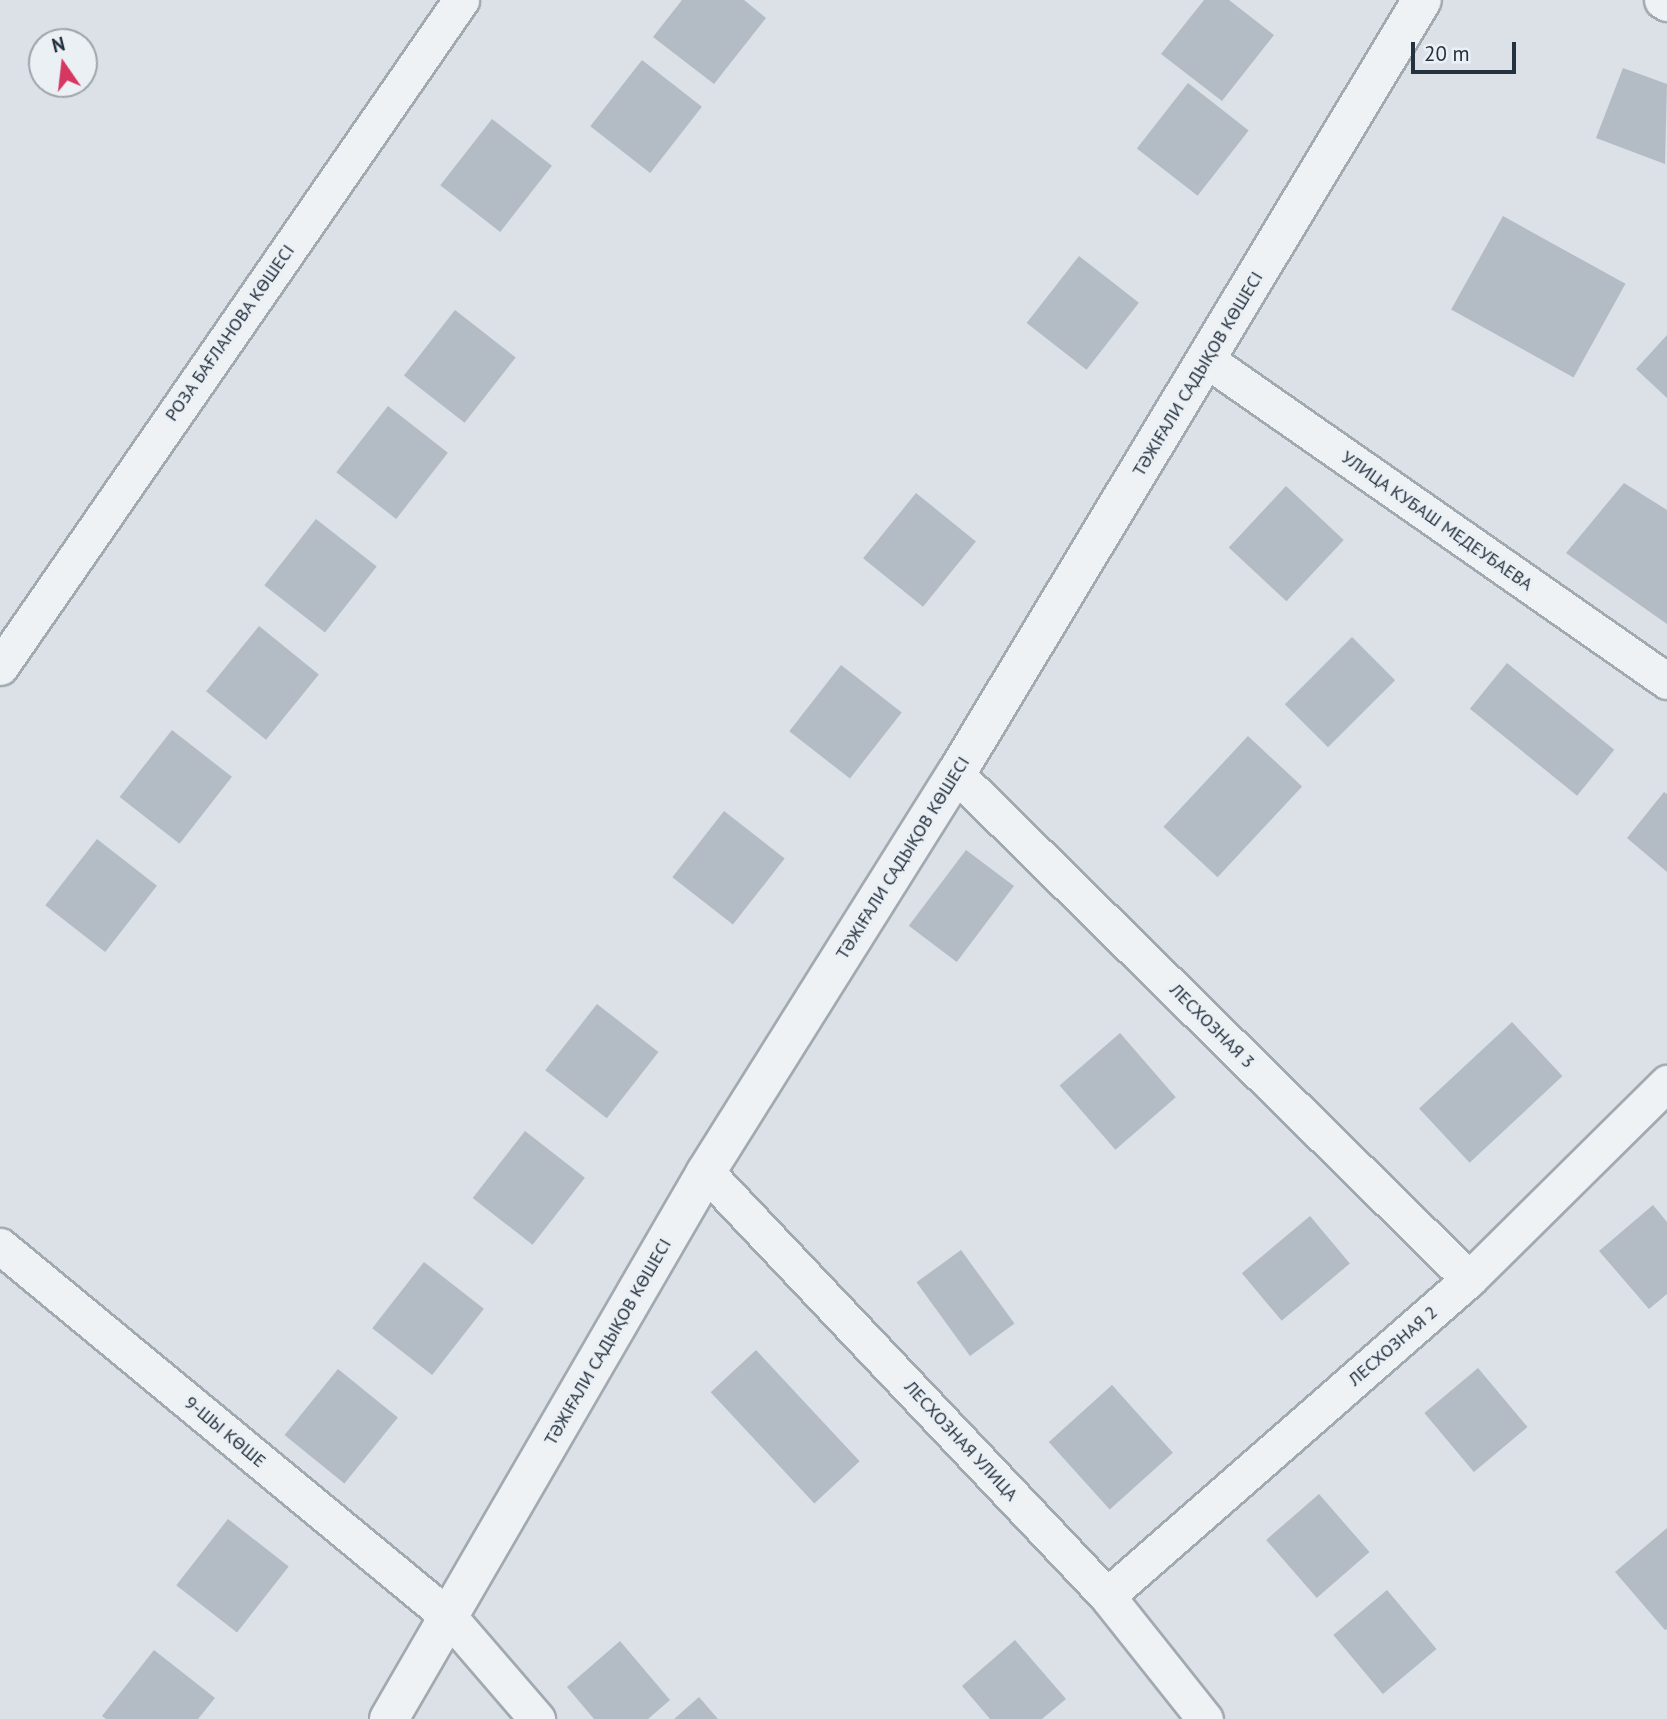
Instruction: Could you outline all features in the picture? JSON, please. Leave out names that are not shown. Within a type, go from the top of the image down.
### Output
[{"type":"street","name":"РОЗА БАҒЛАНОВА КӨШЕСI","points":[[0,667],[460,0]]},
{"type":"street","name":"ТӘЖІҒАЛИ САДЫҚОВ КӨШЕСІ","points":[[389,1719],[706,1172],[956,774],[1422,0]]},
{"type":"street","points":[[1662,0],[1667,3]]},
{"type":"street","name":"УЛИЦА КУБАШ МЕДЕУБАЕВА","points":[[1207,360],[1667,681]]},
{"type":"street","name":"ЛЕСХОЗНАЯ 3","points":[[956,774],[1469,1279]]},
{"type":"street","name":"ЛЕСХОЗНАЯ 2","points":[[1107,1596],[1469,1279],[1667,1083]]},
{"type":"street","name":"ЛЕСХОЗНАЯ УЛИЦА","points":[[706,1172],[1107,1596],[1205,1719]]},
{"type":"street","name":"9-ШЫ КӨШЕ","points":[[0,1246],[449,1617],[537,1719]]},
{"type":"building","points":[[682,0],[744,0],[766,18],[714,84],[653,37]]},
{"type":"building","points":[[1204,0],[1229,0],[1274,35],[1222,101],[1161,54]]},
{"type":"building","points":[[642,60],[702,107],[650,173],[590,126]]},
{"type":"building","points":[[1623,68],[1667,84],[1665,164],[1596,138]]},
{"type":"building","points":[[1188,83],[1249,130],[1198,196],[1137,148]]},
{"type":"building","points":[[492,119],[552,166],[500,232],[440,185]]},
{"type":"building","points":[[1503,216],[1625,284],[1574,377],[1451,310]]},
{"type":"building","points":[[1079,256],[1139,303],[1087,370],[1027,323]]},
{"type":"building","points":[[455,310],[516,357],[465,423],[404,375]]},
{"type":"building","points":[[1667,335],[1667,398],[1636,369]]},
{"type":"building","points":[[388,406],[448,453],[396,519],[336,472]]},
{"type":"building","points":[[1624,483],[1667,510],[1667,624],[1566,553]]},
{"type":"building","points":[[1286,486],[1344,540],[1286,601],[1229,547]]},
{"type":"building","points":[[916,493],[976,541],[923,607],[863,558]]},
{"type":"building","points":[[316,519],[377,566],[325,633],[264,585]]},
{"type":"building","points":[[259,626],[319,674],[266,740],[206,691]]},
{"type":"building","points":[[1352,637],[1395,680],[1328,747],[1285,704]]},
{"type":"building","points":[[1507,663],[1614,750],[1577,796],[1470,709]]},
{"type":"building","points":[[841,665],[902,712],[850,779],[789,731]]},
{"type":"building","points":[[172,730],[232,777],[180,844],[120,797]]},
{"type":"building","points":[[1248,736],[1302,786],[1218,877],[1163,827]]},
{"type":"building","points":[[1664,792],[1667,794],[1667,872],[1627,838]]},
{"type":"building","points":[[724,811],[785,858],[733,925],[672,877]]},
{"type":"building","points":[[97,839],[157,886],[105,952],[45,905]]},
{"type":"building","points":[[966,850],[1014,886],[957,962],[909,926]]},
{"type":"building","points":[[597,1004],[658,1052],[607,1118],[545,1070]]},
{"type":"building","points":[[1512,1022],[1562,1076],[1470,1163],[1419,1109]]},
{"type":"building","points":[[1120,1033],[1176,1097],[1115,1150],[1060,1085]]},
{"type":"building","points":[[525,1131],[585,1178],[533,1245],[473,1198]]},
{"type":"building","points":[[1653,1205],[1667,1222],[1667,1294],[1649,1309],[1599,1251]]},
{"type":"building","points":[[1310,1216],[1350,1263],[1282,1321],[1242,1273]]},
{"type":"building","points":[[961,1250],[1014,1324],[970,1356],[917,1282]]},
{"type":"building","points":[[424,1262],[484,1309],[432,1375],[372,1328]]},
{"type":"building","points":[[756,1350],[860,1461],[814,1503],[711,1392]]},
{"type":"building","points":[[1478,1368],[1527,1427],[1474,1472],[1424,1413]]},
{"type":"building","points":[[338,1369],[398,1417],[344,1484],[285,1435]]},
{"type":"building","points":[[1112,1385],[1173,1453],[1110,1510],[1049,1442]]},
{"type":"building","points":[[1319,1494],[1370,1552],[1317,1598],[1266,1540]]},
{"type":"building","points":[[228,1519],[289,1566],[237,1633],[176,1585]]},
{"type":"building","points":[[1667,1528],[1667,1629],[1665,1630],[1615,1572]]},
{"type":"building","points":[[1387,1590],[1436,1649],[1383,1694],[1333,1635]]},
{"type":"building","points":[[1015,1640],[1066,1699],[1042,1719],[990,1719],[962,1686]]},
{"type":"building","points":[[620,1641],[670,1700],[648,1719],[594,1719],[567,1687]]},
{"type":"building","points":[[154,1650],[215,1698],[198,1719],[106,1719],[102,1716]]},
{"type":"building","points":[[699,1697],[718,1719],[674,1719]]}]
